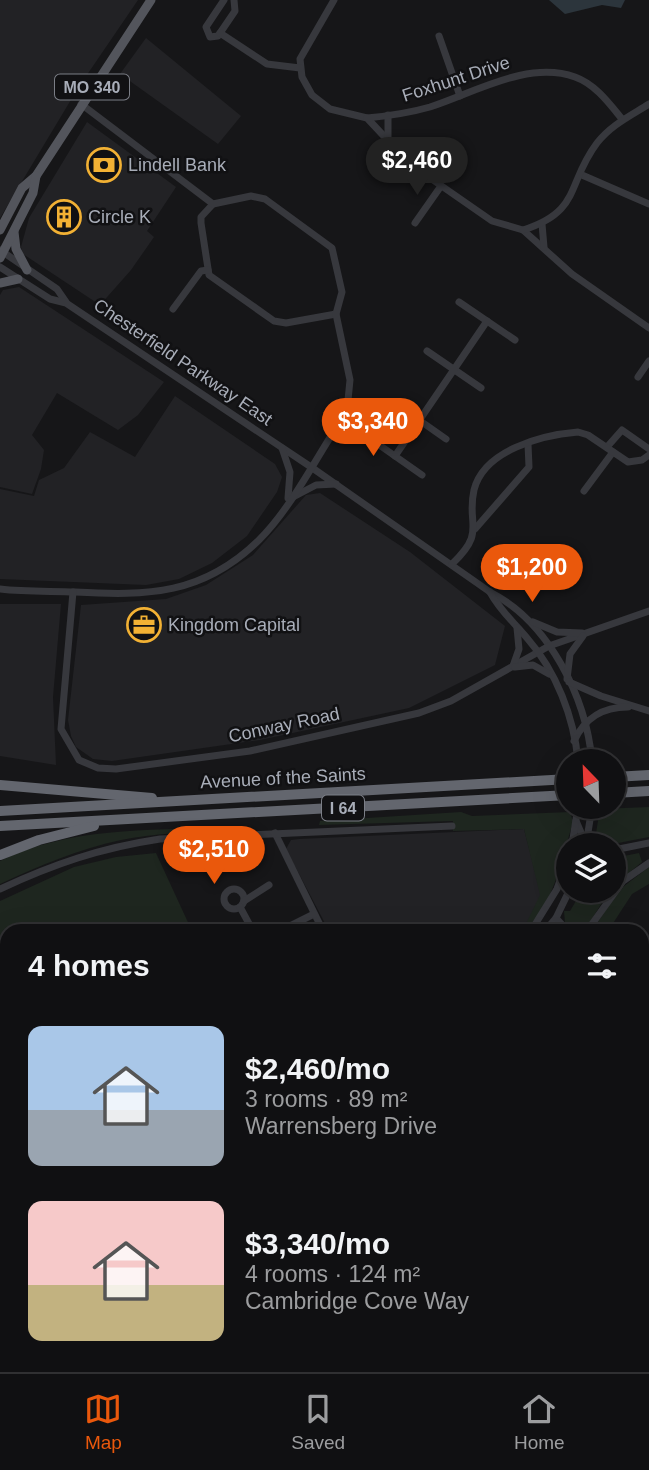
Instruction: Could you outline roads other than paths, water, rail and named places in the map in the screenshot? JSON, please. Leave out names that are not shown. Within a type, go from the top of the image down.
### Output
[{"type":"highway","points":[[626,776],[649,775]]},
{"type":"highway","name":"Avenue of the Saints","points":[[0,811],[556,780]]},
{"type":"highway","points":[[0,785],[176,801]]},
{"type":"highway","points":[[626,792],[649,791]]},
{"type":"highway","name":"Avenue of the Saints","points":[[0,826],[556,796]]},
{"type":"highway","points":[[0,855],[38,840],[117,820]]},
{"type":"main road","name":"MO 340","points":[[2,226],[22,188],[36,176],[151,0]]},
{"type":"main road","name":"MO 340","points":[[1,253],[33,193],[36,176]]},
{"type":"main road","points":[[14,231],[16,249],[27,270]]},
{"type":"main road","points":[[0,283],[18,279]]},
{"type":"street","points":[[224,0],[205,28],[210,37],[220,33],[235,12],[234,0]]},
{"type":"street","points":[[334,0],[303,49],[300,68],[306,87],[320,103],[330,109],[367,118],[410,164],[492,220],[523,230],[572,274],[649,328]]},
{"type":"street","points":[[220,33],[272,66],[300,68]]},
{"type":"street","points":[[439,36],[460,96]]},
{"type":"street","name":"Foxhunt Drive","points":[[367,118],[412,112],[520,76],[563,74],[587,83],[606,99],[622,119]]},
{"type":"street","points":[[81,104],[213,204]]},
{"type":"street","points":[[523,230],[542,224],[561,211],[597,143],[622,119],[649,104]]},
{"type":"street","points":[[388,116],[388,140]]},
{"type":"street","points":[[582,175],[649,204]]},
{"type":"street","points":[[415,223],[441,186]]},
{"type":"street","points":[[0,589],[132,596],[158,593],[196,582],[222,568],[258,541],[288,501],[347,410],[350,380],[336,314],[341,285],[335,254],[327,242],[265,199],[251,196],[213,204],[201,217],[208,270],[214,280],[274,321],[286,323],[336,314]]},
{"type":"street","points":[[542,224],[544,247]]},
{"type":"street","name":"Chesterfield Parkway East","points":[[1,253],[57,289],[66,303]]},
{"type":"street","name":"Chesterfield Parkway East","points":[[0,267],[50,299],[66,303],[282,447],[490,592],[511,603],[549,646],[568,681],[585,723],[590,749]]},
{"type":"street","points":[[173,309],[201,271],[208,270]]},
{"type":"street","points":[[459,302],[514,340]]},
{"type":"street","points":[[395,456],[486,321]]},
{"type":"street","points":[[427,351],[481,388]]},
{"type":"street","points":[[638,377],[649,362]]},
{"type":"street","points":[[349,401],[372,412],[375,419],[405,441]]},
{"type":"street","points":[[375,419],[386,402]]},
{"type":"street","points":[[347,410],[366,419],[375,419]]},
{"type":"street","points":[[419,420],[446,439]]},
{"type":"street","points":[[386,428],[375,442],[422,475]]},
{"type":"street","points":[[584,491],[622,430],[649,449]]},
{"type":"street","points":[[475,529],[474,490],[480,476],[507,452],[578,432],[588,435],[628,462],[642,460],[649,455]]},
{"type":"street","points":[[452,564],[463,553],[475,529],[529,467],[528,444]]},
{"type":"street","points":[[282,447],[290,472],[288,501]]},
{"type":"street","points":[[288,501],[303,489],[336,484]]},
{"type":"street","name":"Conway Road","points":[[73,592],[61,729],[79,760],[99,768],[116,769],[250,751],[419,713],[446,703],[549,646],[649,611]]},
{"type":"street","name":"Chesterfield Parkway East","points":[[490,592],[501,612],[538,652],[553,678],[564,699],[575,749]]},
{"type":"street","points":[[527,619],[557,632],[586,633]]},
{"type":"street","points":[[513,666],[518,653],[517,628]]},
{"type":"street","points":[[586,633],[569,654],[568,681],[634,707],[649,710]]},
{"type":"street","points":[[504,671],[533,665],[553,678]]},
{"type":"street","points":[[574,742],[585,723],[605,710],[634,707]]},
{"type":"street","points":[[575,833],[577,819]]},
{"type":"street","points":[[577,824],[582,833]]},
{"type":"street","points":[[0,889],[80,855],[113,845],[160,838],[452,825]]},
{"type":"street","points":[[275,833],[319,924]]},
{"type":"street","points":[[626,848],[649,843]]},
{"type":"street","points":[[592,924],[623,881],[649,863]]},
{"type":"street","points":[[250,924],[242,904],[269,884]]},
{"type":"street","points":[[535,924],[556,891]]},
{"type":"street","points":[[551,924],[563,903]]},
{"type":"street","points":[[294,924],[314,914]]},
{"type":"street","points":[[556,918],[562,924]]},
{"type":"place","name":"Lindell Bank","points":[[104,165]]},
{"type":"place","name":"Circle K","points":[[64,217]]},
{"type":"place","name":"Kingdom Capital","points":[[144,625]]}]
